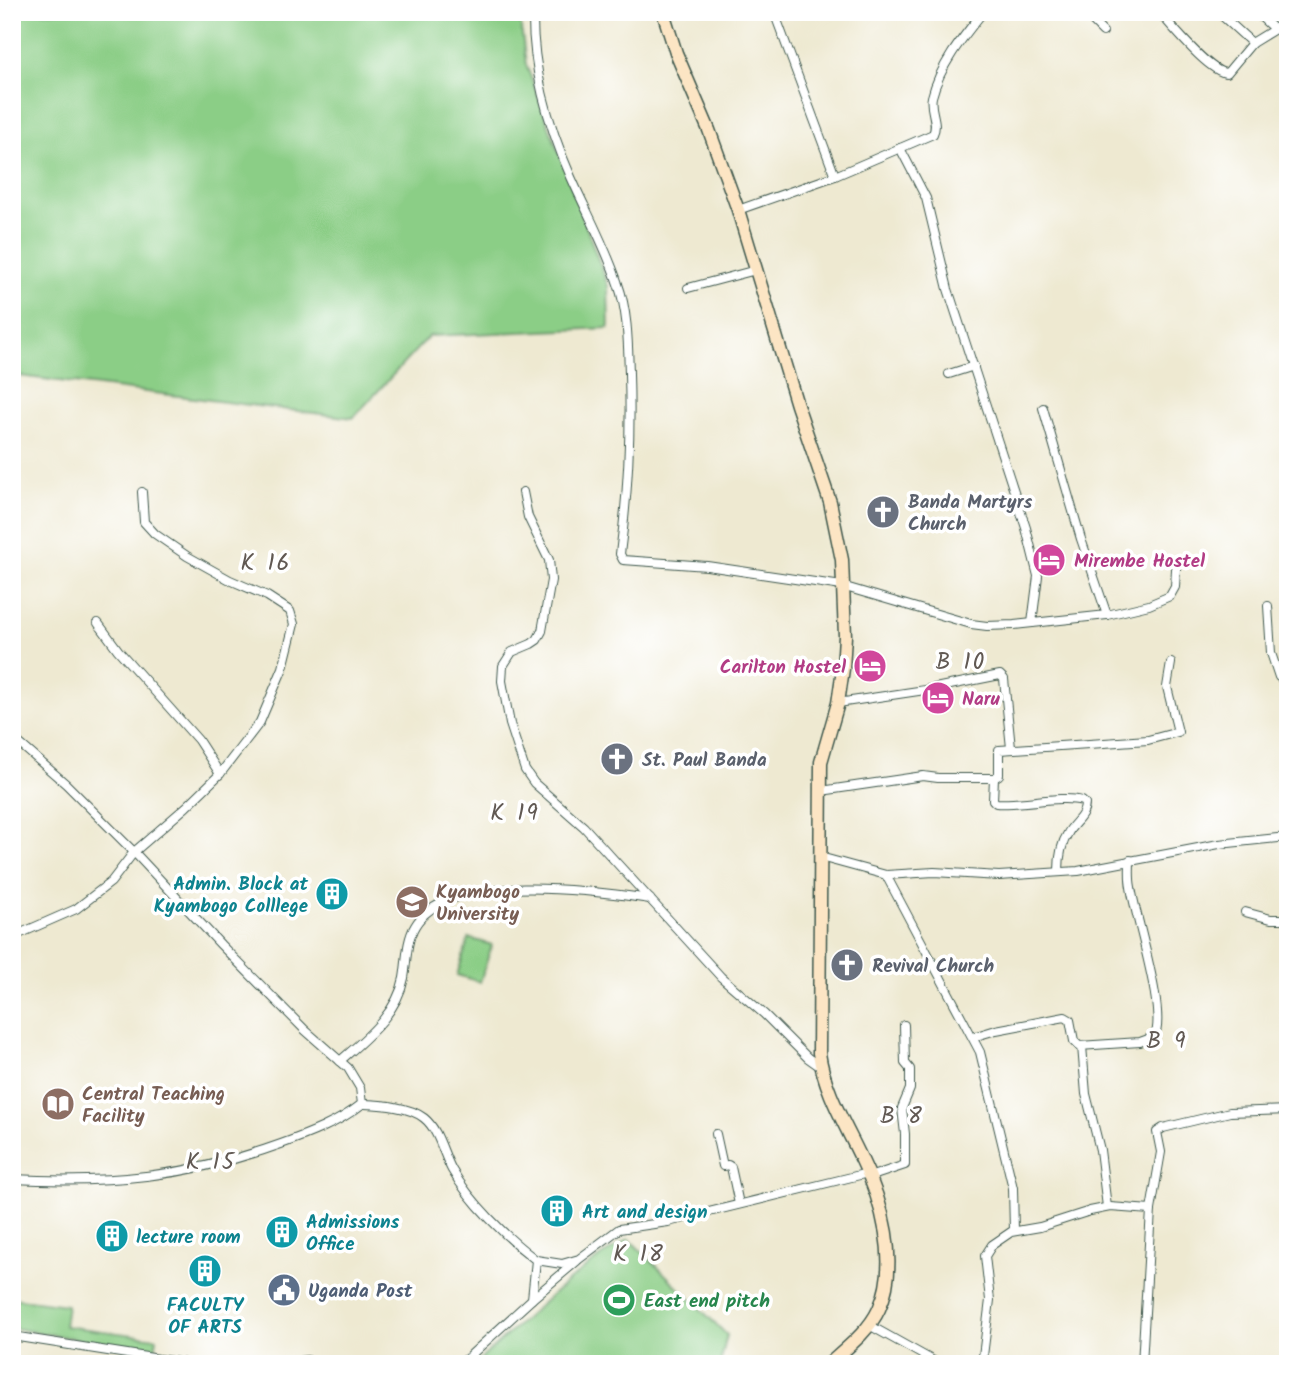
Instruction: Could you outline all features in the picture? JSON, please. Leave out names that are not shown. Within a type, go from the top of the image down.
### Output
[{"type":"street","points":[[533,12],[541,82],[550,121],[571,177],[618,284],[623,304],[630,412],[628,483],[621,557],[626,561],[707,566],[842,586],[971,624],[1000,626],[1107,615],[1168,598],[1175,587],[1176,569]]},
{"type":"street","points":[[663,12],[738,210],[797,405],[830,502],[842,561],[845,636],[838,702],[821,762],[818,1021],[822,1068],[837,1109],[869,1175],[884,1227],[888,1271],[883,1299],[869,1325],[828,1364]]},
{"type":"street","points":[[774,12],[835,176]]},
{"type":"street","points":[[738,210],[835,176],[934,131],[936,125],[931,102],[936,86],[956,46],[984,12]]},
{"type":"street","points":[[1083,12],[1103,32]]},
{"type":"street","points":[[1159,12],[1221,73],[1227,73],[1252,43],[1288,21]]},
{"type":"street","points":[[1218,12],[1252,43]]},
{"type":"street","points":[[1255,12],[1274,29]]},
{"type":"street","points":[[900,148],[926,198],[947,289],[1037,568],[1039,582],[1032,623]]},
{"type":"street","points":[[688,288],[757,270]]},
{"type":"street","points":[[949,374],[974,366]]},
{"type":"street","points":[[1043,408],[1081,539],[1107,615]]},
{"type":"street","points":[[12,937],[76,909],[111,882],[134,852],[220,774],[260,722],[283,668],[294,620],[281,604],[198,562],[155,534],[144,522],[142,492]]},
{"type":"street","points":[[523,492],[528,517],[549,560],[551,580],[542,631],[537,640],[512,652],[503,666],[502,681],[518,752],[525,770],[534,783],[584,827],[721,977],[822,1068]]},
{"type":"street","points":[[1268,606],[1271,653],[1279,677],[1288,680]]},
{"type":"street","points":[[98,623],[136,671],[198,740],[220,774]]},
{"type":"street","points":[[821,791],[923,776],[994,778],[999,775],[999,750],[1148,740],[1178,732],[1167,687],[1171,663]]},
{"type":"street","points":[[838,702],[925,690],[1000,675],[1004,679],[1011,748]]},
{"type":"street","points":[[12,737],[66,784],[305,1030],[340,1061],[356,1078],[362,1104]]},
{"type":"street","points":[[994,778],[993,800],[996,803],[1030,804],[1074,799],[1084,802],[1083,815],[1065,836],[1059,871]]},
{"type":"street","points":[[820,857],[886,875],[934,872],[990,876],[1078,871],[1233,842],[1288,837]]},
{"type":"street","points":[[973,1037],[1067,1017],[1074,1041],[1082,1046],[1150,1040],[1158,1030],[1147,956],[1130,887],[1130,860]]},
{"type":"street","points":[[886,875],[980,1052],[1007,1161],[1014,1202],[1014,1231]]},
{"type":"street","points":[[340,1061],[390,1012],[401,988],[413,928],[440,905],[473,892],[507,888],[650,899]]},
{"type":"street","points":[[1245,912],[1264,918],[1288,919]]},
{"type":"street","points":[[461,1364],[532,1299],[619,1229],[668,1222],[905,1165],[902,1108],[909,1089],[911,1069],[905,1063],[904,1025]]},
{"type":"street","points":[[1082,1046],[1086,1094],[1102,1160],[1107,1208]]},
{"type":"street","points":[[12,1179],[107,1181],[148,1178],[203,1168],[296,1138],[340,1119],[362,1104],[380,1105],[422,1116],[435,1133],[459,1182],[503,1233],[536,1260],[562,1264],[579,1259]]},
{"type":"street","points":[[1142,1364],[1151,1210],[1161,1158],[1157,1133],[1159,1130],[1230,1112],[1288,1110]]},
{"type":"street","points":[[716,1134],[723,1166],[728,1164],[730,1167],[739,1205]]},
{"type":"street","points":[[982,1364],[990,1300],[985,1256],[992,1245],[1014,1231],[1040,1227],[1081,1213],[1107,1208],[1151,1210]]},
{"type":"street","points":[[532,1299],[536,1260]]},
{"type":"street","points":[[869,1325],[939,1364]]},
{"type":"street","points":[[12,1336],[191,1364]]},
{"type":"street","points":[[277,1364],[307,1360],[323,1364]]},
{"type":"green space","points":[[12,12],[519,12],[526,64],[608,286],[609,328],[429,336],[353,418],[12,375]]},
{"type":"green space","points":[[469,938],[492,945],[480,982],[457,975]]},
{"type":"green space","name":"East end pitch","points":[[629,1239],[727,1335],[720,1364],[475,1364],[568,1281]]},
{"type":"green space","points":[[12,1298],[67,1305],[64,1326],[157,1338],[155,1352],[12,1328]]},
{"type":"place","name":"Banda Martyrs Church","points":[[883,512]]},
{"type":"place","name":"Mirembe Hostel","points":[[1049,560]]},
{"type":"place","name":"Carilton Hostel","points":[[870,666]]},
{"type":"place","name":"Naru","points":[[938,698]]},
{"type":"place","name":"St. Paul Banda","points":[[617,759]]},
{"type":"place","name":"Admin. Block at Kyambogo Colllege","points":[[332,894]]},
{"type":"place","name":"Kyambogo University","points":[[412,902]]},
{"type":"place","name":"Revival Church","points":[[847,965]]},
{"type":"place","name":"Central Teaching Facility","points":[[58,1104]]},
{"type":"place","name":"Art and design","points":[[557,1211]]},
{"type":"place","name":"Admissions Office","points":[[282,1232]]},
{"type":"place","name":"lecture room","points":[[112,1236]]},
{"type":"place","name":"FACULTY OF ARTS","points":[[205,1271]]},
{"type":"place","name":"Uganda Post","points":[[284,1290]]},
{"type":"place","name":"East end pitch","points":[[619,1300]]},
{"type":"district","name":"K 16","points":[[266,562]]},
{"type":"district","name":"B 10","points":[[961,661]]},
{"type":"district","name":"K 19","points":[[515,812]]},
{"type":"district","name":"B 9","points":[[1167,1040]]},
{"type":"district","name":"B 8","points":[[902,1115]]},
{"type":"district","name":"K 15","points":[[211,1161]]},
{"type":"district","name":"K 18","points":[[639,1253]]}]
